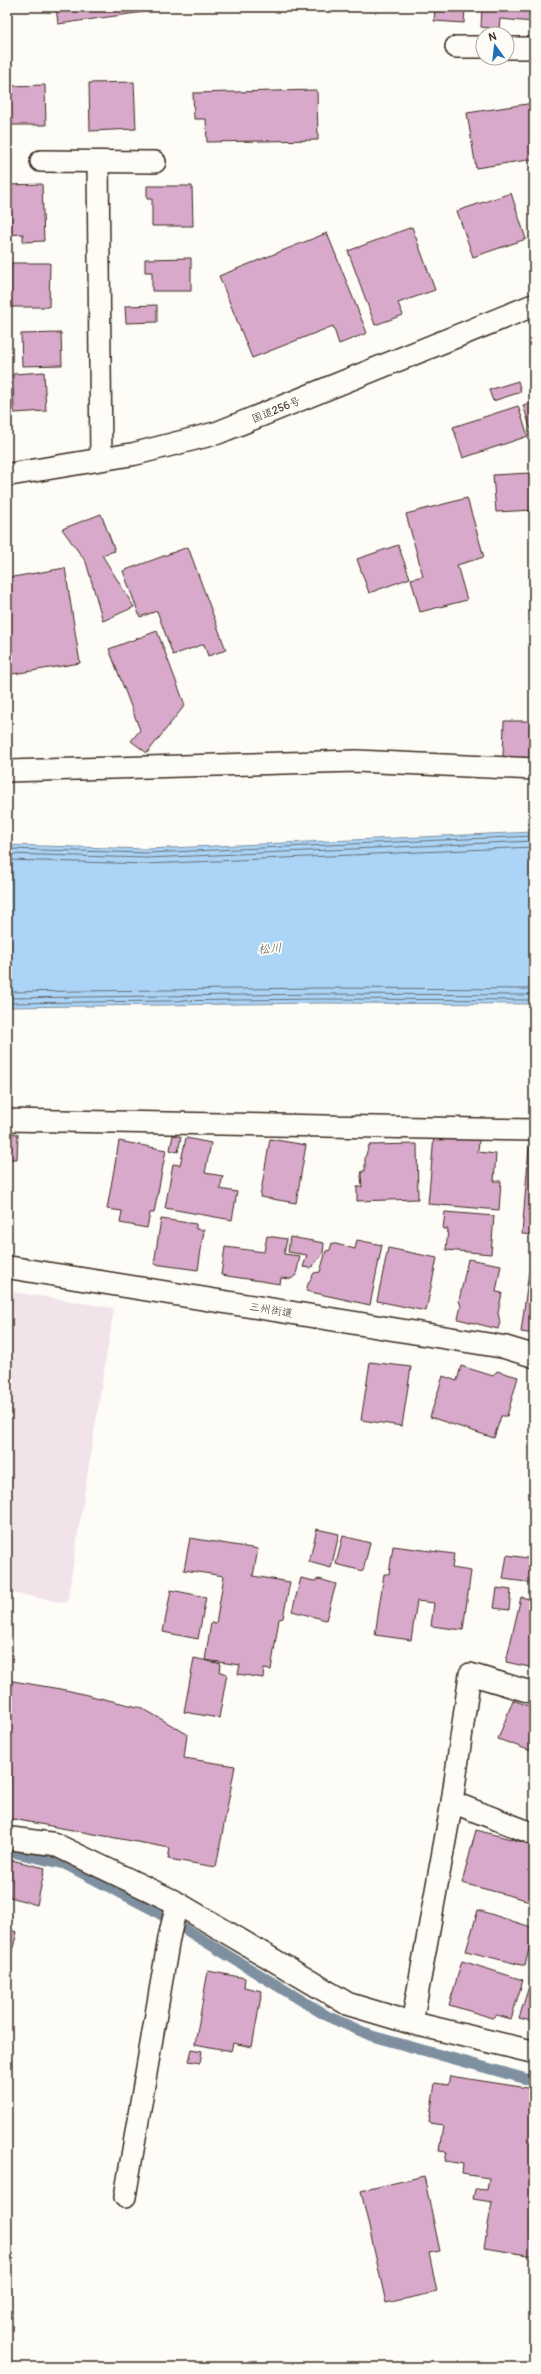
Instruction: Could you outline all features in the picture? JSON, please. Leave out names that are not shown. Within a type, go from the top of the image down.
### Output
[{"type":"main road","name":"国道256号","points":[[7,475],[134,454],[217,433],[534,305]]},
{"type":"main road","name":"三州街道","points":[[7,1268],[504,1348],[534,1356]]},
{"type":"main road","points":[[7,1838],[54,1844],[177,1905],[348,2004],[412,2023],[534,2052]]},
{"type":"lane","points":[[456,47],[475,47]]},
{"type":"lane","points":[[515,48],[534,48]]},
{"type":"lane","points":[[41,161],[155,162]]},
{"type":"lane","points":[[98,162],[101,459]]},
{"type":"lane","points":[[7,771],[356,762],[534,769]]},
{"type":"lane","points":[[7,1120],[534,1130]]},
{"type":"lane","points":[[412,2023],[452,1802],[470,1674],[534,1693]]},
{"type":"lane","points":[[452,1802],[534,1834]]},
{"type":"lane","points":[[124,2197],[169,1938],[177,1905]]},
{"type":"shaded area","points":[[7,1291],[114,1308],[67,1603],[7,1592]]},
{"type":"water","name":"松川","points":[[534,832],[534,1004],[319,1003],[7,1007],[7,845],[147,849]]},
{"type":"building","points":[[56,7],[150,7],[151,11],[58,24]]},
{"type":"building","points":[[435,7],[465,7],[464,23],[434,21]]},
{"type":"building","points":[[482,7],[534,7],[533,22],[500,19],[499,26],[481,26]]},
{"type":"building","points":[[134,82],[136,129],[90,131],[89,83]]},
{"type":"building","points":[[45,85],[46,125],[10,125],[9,86]]},
{"type":"building","points":[[317,90],[318,140],[207,142],[206,119],[194,119],[193,93]]},
{"type":"building","points":[[534,103],[534,159],[476,168],[467,113]]},
{"type":"building","points":[[42,184],[44,241],[23,242],[23,234],[7,235],[7,185]]},
{"type":"building","points":[[147,186],[192,186],[193,226],[152,226],[152,199],[147,199]]},
{"type":"building","points":[[511,193],[526,239],[473,257],[457,211]]},
{"type":"building","points":[[412,227],[435,290],[398,303],[403,315],[375,325],[348,251]]},
{"type":"building","points":[[327,233],[367,333],[339,344],[333,326],[252,358],[219,276]]},
{"type":"building","points":[[191,258],[191,291],[152,291],[152,272],[145,272],[145,259]]},
{"type":"building","points":[[7,263],[50,263],[49,307],[7,307]]},
{"type":"building","points":[[157,305],[157,322],[126,323],[125,306]]},
{"type":"building","points":[[61,333],[62,365],[22,366],[21,334]]},
{"type":"building","points":[[44,372],[46,411],[14,413],[13,374]]},
{"type":"building","points":[[518,381],[521,392],[493,401],[489,390]]},
{"type":"building","points":[[533,402],[534,432],[532,433],[523,405]]},
{"type":"building","points":[[518,406],[528,436],[463,458],[453,427]]},
{"type":"building","points":[[530,473],[533,510],[496,512],[493,475]]},
{"type":"building","points":[[467,498],[484,557],[457,565],[467,600],[420,612],[411,579],[423,576],[406,514]]},
{"type":"building","points":[[101,514],[115,551],[102,555],[134,607],[103,621],[86,562],[62,529]]},
{"type":"building","points":[[398,545],[410,578],[369,593],[357,559]]},
{"type":"building","points":[[188,547],[226,650],[208,656],[204,644],[173,655],[157,611],[140,617],[123,571]]},
{"type":"building","points":[[65,568],[80,663],[7,675],[7,578]]},
{"type":"building","points":[[157,631],[185,705],[147,753],[131,741],[140,730],[109,649]]},
{"type":"building","points":[[504,721],[530,721],[529,759],[503,758]]},
{"type":"building","points":[[7,1133],[18,1134],[17,1159],[7,1159]]},
{"type":"building","points":[[173,1135],[181,1137],[178,1152],[170,1150]]},
{"type":"building","points":[[434,1136],[479,1140],[478,1152],[496,1154],[494,1181],[501,1181],[499,1210],[428,1204]]},
{"type":"building","points":[[186,1138],[211,1143],[205,1173],[223,1176],[220,1189],[237,1192],[232,1220],[165,1208],[173,1164],[180,1165]]},
{"type":"building","points":[[270,1139],[306,1145],[296,1203],[260,1197]]},
{"type":"building","points":[[119,1141],[166,1150],[154,1213],[150,1213],[147,1228],[120,1223],[122,1211],[107,1209]]},
{"type":"building","points":[[417,1144],[418,1199],[357,1201],[357,1187],[362,1187],[361,1176],[362,1171],[365,1171],[365,1158],[369,1145]]},
{"type":"building","points":[[529,1147],[534,1148],[534,1235],[522,1234]]},
{"type":"building","points":[[445,1212],[494,1216],[491,1254],[446,1250],[448,1229],[443,1229]]},
{"type":"building","points":[[161,1219],[196,1224],[196,1229],[204,1230],[198,1270],[154,1264]]},
{"type":"building","points":[[267,1236],[287,1239],[284,1254],[300,1256],[296,1275],[291,1279],[281,1278],[280,1284],[221,1275],[225,1247],[264,1252]]},
{"type":"building","points":[[290,1237],[324,1243],[323,1254],[311,1268],[303,1267],[307,1255],[288,1252]]},
{"type":"building","points":[[357,1240],[382,1245],[370,1305],[306,1291],[314,1273],[320,1272],[326,1251],[330,1250],[332,1243],[355,1249]]},
{"type":"building","points":[[388,1248],[437,1258],[426,1311],[377,1301]]},
{"type":"building","points":[[468,1259],[501,1265],[496,1292],[502,1293],[498,1313],[500,1322],[498,1329],[458,1319],[461,1306],[459,1301]]},
{"type":"building","points":[[530,1264],[534,1264],[534,1334],[521,1332]]},
{"type":"building","points":[[370,1362],[411,1367],[402,1426],[361,1420]]},
{"type":"building","points":[[461,1366],[493,1376],[497,1371],[518,1377],[507,1416],[501,1416],[494,1438],[430,1417],[443,1376],[457,1381]]},
{"type":"building","points":[[317,1529],[339,1534],[331,1568],[309,1562]]},
{"type":"building","points":[[343,1536],[370,1543],[363,1571],[336,1564]]},
{"type":"building","points":[[190,1538],[258,1549],[253,1576],[290,1582],[283,1618],[279,1619],[271,1670],[264,1669],[263,1678],[238,1674],[240,1665],[205,1660],[211,1623],[216,1624],[224,1576],[184,1570]]},
{"type":"building","points":[[393,1546],[454,1554],[452,1568],[471,1571],[463,1630],[431,1626],[434,1603],[417,1601],[411,1640],[375,1635],[384,1574],[389,1574]]},
{"type":"building","points":[[507,1555],[534,1559],[534,1583],[503,1579]]},
{"type":"building","points":[[301,1578],[314,1581],[319,1579],[336,1584],[326,1620],[292,1611]]},
{"type":"building","points":[[497,1588],[511,1590],[509,1610],[494,1608]]},
{"type":"building","points":[[171,1590],[206,1597],[198,1639],[163,1632]]},
{"type":"building","points":[[521,1597],[534,1600],[534,1668],[506,1662]]},
{"type":"building","points":[[194,1658],[221,1664],[220,1672],[227,1674],[219,1718],[184,1712]]},
{"type":"building","points":[[7,1680],[66,1690],[142,1708],[187,1734],[184,1758],[235,1766],[216,1867],[168,1859],[170,1848],[7,1818]]},
{"type":"building","points":[[513,1700],[534,1708],[534,1752],[498,1739]]},
{"type":"building","points":[[476,1830],[534,1845],[534,1902],[462,1883]]},
{"type":"building","points":[[7,1859],[45,1868],[37,1905],[7,1896]]},
{"type":"building","points":[[478,1910],[534,1928],[525,1966],[466,1951]]},
{"type":"building","points":[[7,1929],[17,1932],[7,1973]]},
{"type":"building","points":[[462,1961],[523,1980],[511,2019],[497,2015],[493,2018],[449,2005]]},
{"type":"building","points":[[208,1971],[245,1978],[244,1987],[262,1991],[252,2047],[233,2043],[231,2051],[195,2044]]},
{"type":"building","points":[[531,1980],[534,1981],[534,2022],[519,2018]]},
{"type":"building","points":[[192,2049],[202,2051],[200,2063],[189,2061]]},
{"type":"building","points":[[450,2076],[534,2089],[534,2256],[484,2248],[492,2202],[473,2199],[475,2189],[487,2190],[489,2178],[462,2174],[463,2164],[445,2161],[447,2152],[439,2151],[443,2125],[429,2123],[435,2083],[448,2085]]},
{"type":"building","points":[[424,2176],[440,2251],[429,2253],[437,2292],[386,2303],[361,2191]]},
{"type":"waterway","points":[[7,1851],[65,1864],[152,1909],[327,2016],[372,2036],[534,2081]]}]
